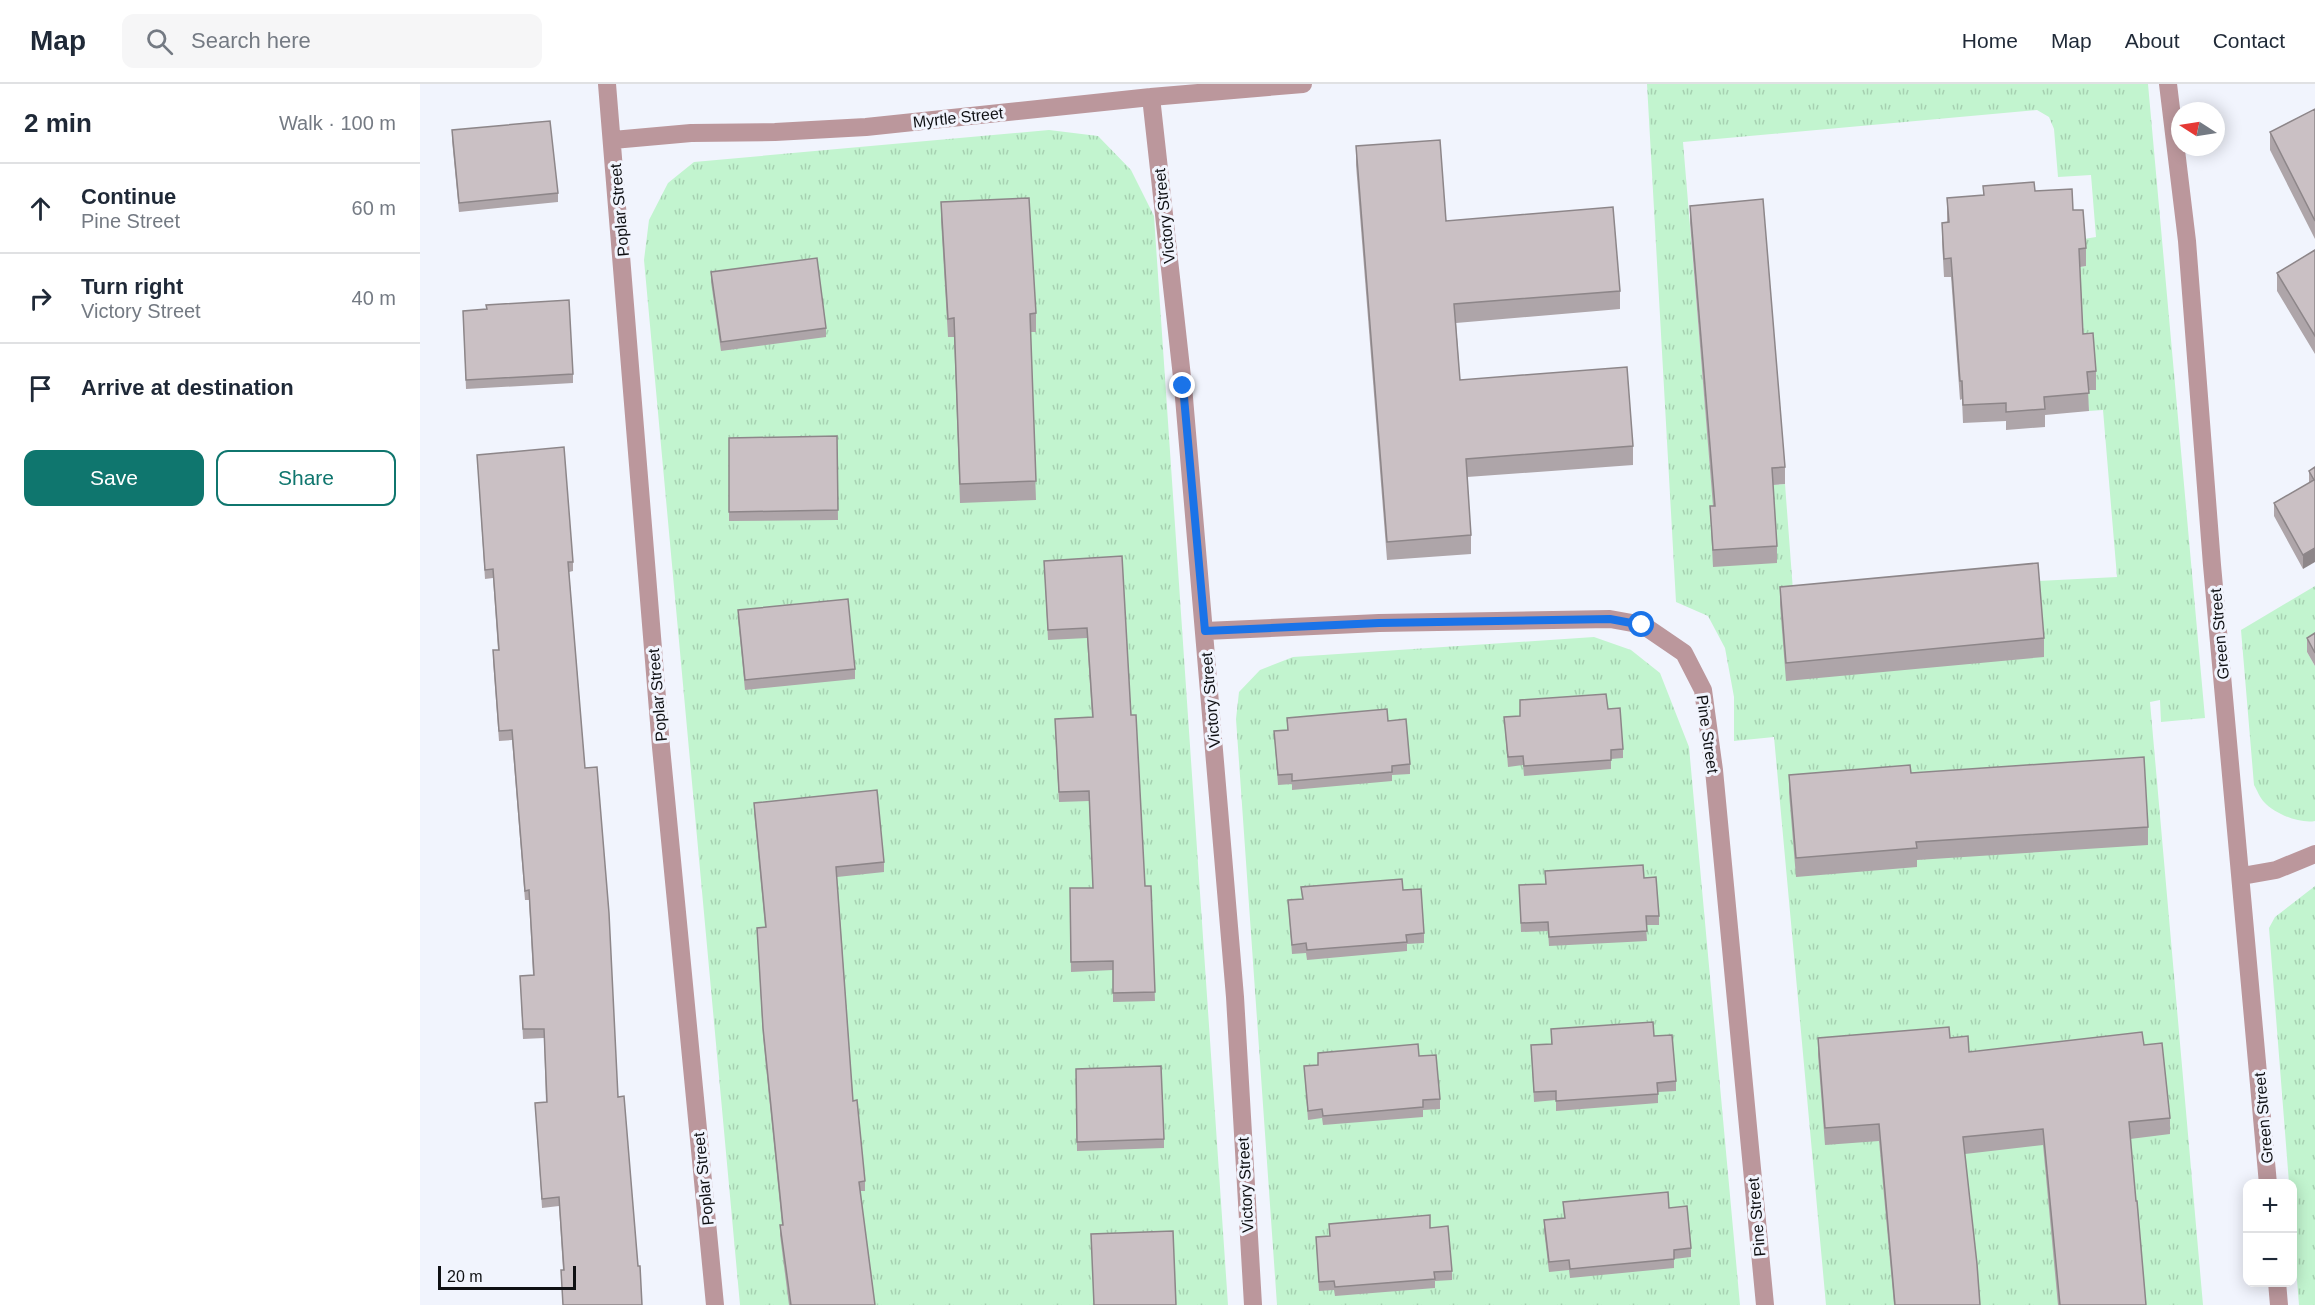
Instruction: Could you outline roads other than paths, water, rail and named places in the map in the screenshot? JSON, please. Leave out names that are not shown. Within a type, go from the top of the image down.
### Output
[{"type":"street","name":"Poplar Street","points":[[608,84],[661,747],[715,1305]]},
{"type":"street","name":"Myrtle Street","points":[[613,140],[691,133],[775,132],[866,127],[1151,97],[1303,84]]},
{"type":"street","name":"Green Street","points":[[2168,84],[2187,241],[2207,506],[2268,1179]]},
{"type":"street","name":"Victory Street","points":[[1151,97],[1183,386],[1236,997],[1253,1305]]},
{"type":"street","name":"Pine Street","points":[[1205,631],[1379,623],[1610,619],[1642,625],[1683,653],[1703,690],[1714,770],[1765,1305]]},
{"type":"street","points":[[2242,876],[2276,870],[2315,854]]},
{"type":"street","points":[[2277,1287],[2279,1305]]}]
